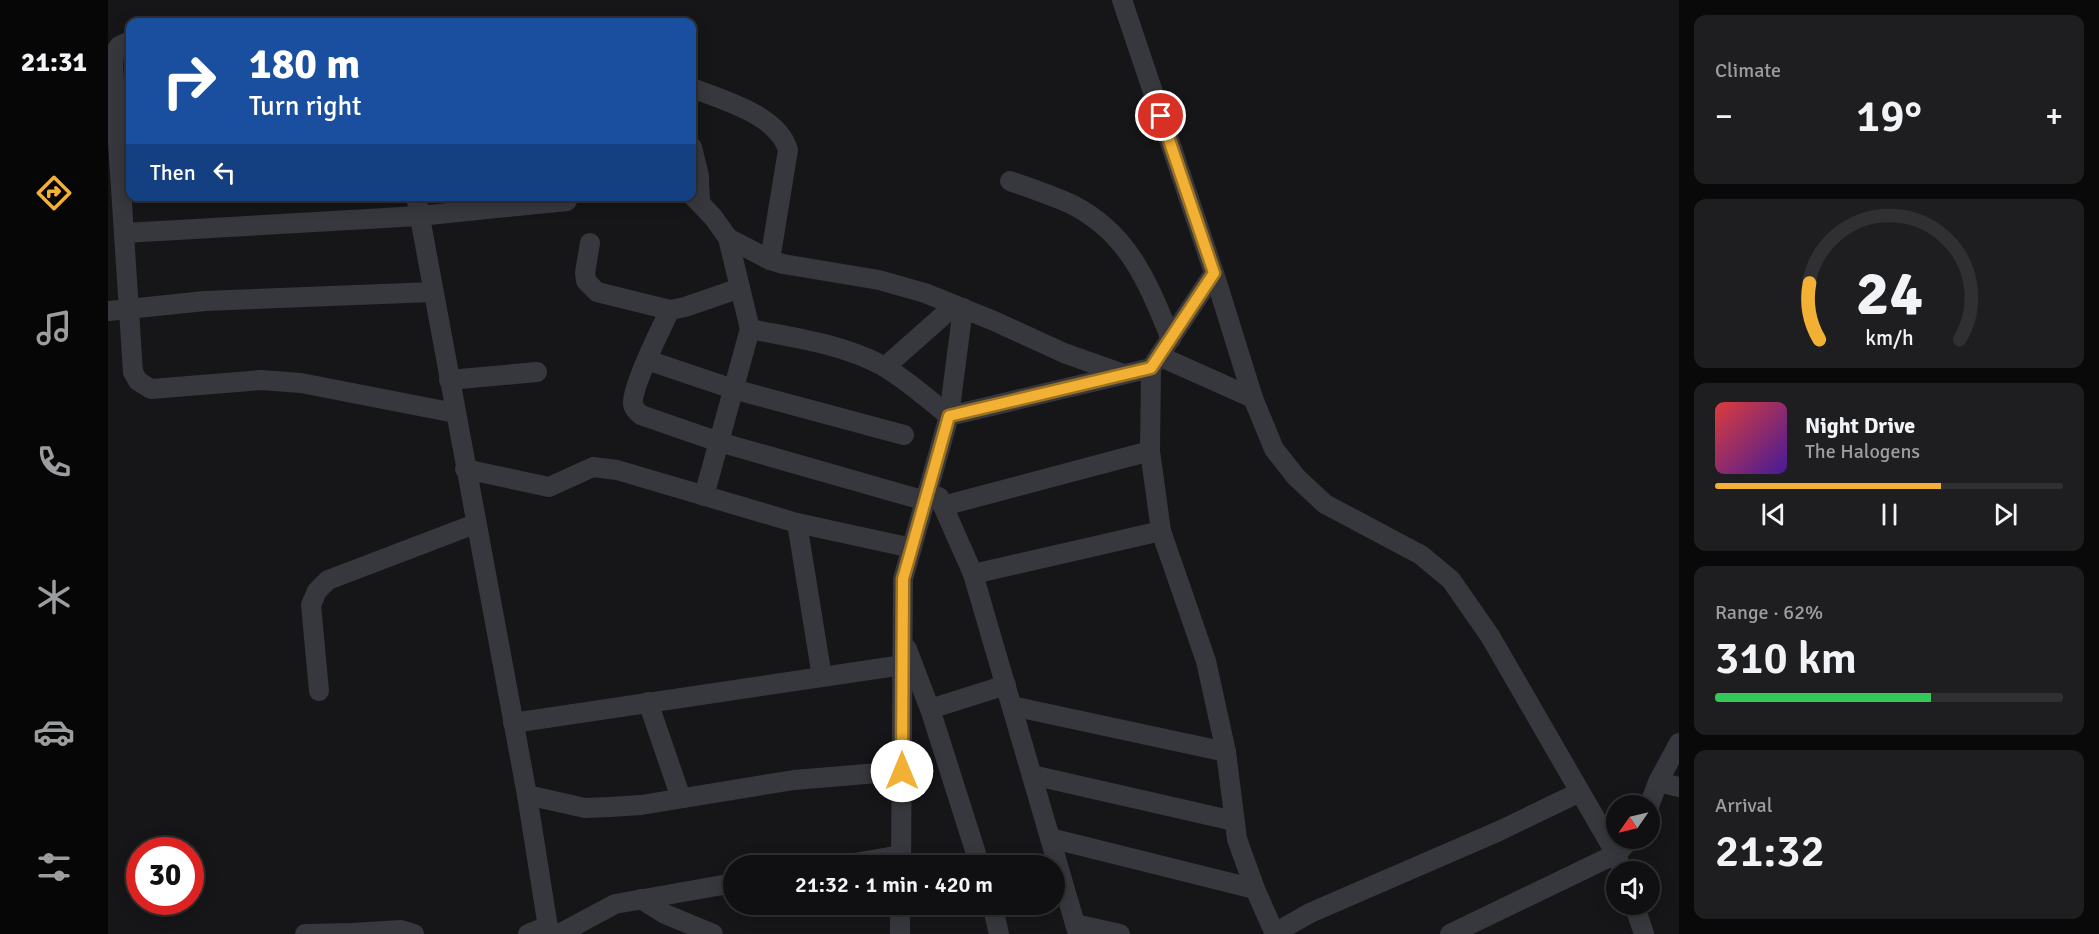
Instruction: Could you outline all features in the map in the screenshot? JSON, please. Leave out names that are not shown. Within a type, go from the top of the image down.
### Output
[{"type":"street","points":[[1129,5],[1253,398],[1274,449],[1296,477],[1325,504],[1421,555],[1452,580],[1490,636],[1581,792],[1618,861]]},
{"type":"street","points":[[126,42],[119,45],[114,55],[113,66],[129,309],[134,372],[138,381],[151,389],[261,381],[301,383],[455,412]]},
{"type":"street","points":[[696,93],[732,103],[768,123],[786,140],[788,150],[770,260]]},
{"type":"street","points":[[696,164],[699,176],[696,199],[728,238],[770,260],[879,280],[925,293],[1064,352],[1123,374]]},
{"type":"street","points":[[1010,181],[1071,204],[1113,234],[1137,263],[1171,339]]},
{"type":"street","points":[[417,201],[552,931]]},
{"type":"street","points":[[124,233],[419,216],[567,201]]},
{"type":"street","points":[[704,495],[750,329],[728,238]]},
{"type":"street","points":[[590,243],[585,273],[590,286],[597,292],[670,309],[685,307],[740,288]]},
{"type":"street","points":[[1214,273],[1155,362],[1150,451],[1161,531],[1206,661],[1226,752],[1237,839],[1255,890],[1275,934],[1310,914],[1481,839],[1581,792]]},
{"type":"street","points":[[108,311],[205,301],[433,292]]},
{"type":"street","points":[[885,367],[959,307]]},
{"type":"street","points":[[959,307],[949,416],[932,480],[934,504],[973,574],[1076,929],[1120,934]]},
{"type":"street","points":[[670,309],[647,360],[633,404],[641,415],[719,442],[934,504],[1150,451]]},
{"type":"street","points":[[750,329],[837,347],[885,367],[949,416]]},
{"type":"street","points":[[647,360],[734,389],[904,435]]},
{"type":"street","points":[[949,416],[1123,374],[1155,362],[1253,398]]},
{"type":"street","points":[[449,380],[537,372]]},
{"type":"street","points":[[465,470],[549,487],[592,467],[609,469],[797,523],[912,548]]},
{"type":"street","points":[[901,855],[903,579],[912,548],[934,504]]},
{"type":"street","points":[[797,523],[822,677]]},
{"type":"street","points":[[319,691],[311,605],[317,591],[328,580],[475,524]]},
{"type":"street","points":[[973,574],[1161,531]]},
{"type":"street","points":[[903,638],[930,709],[976,855]]},
{"type":"street","points":[[513,723],[903,665]]},
{"type":"street","points":[[930,709],[1006,685]]},
{"type":"street","points":[[648,702],[681,798]]},
{"type":"street","points":[[1012,706],[1226,752]]},
{"type":"street","points":[[1653,795],[1679,743]]},
{"type":"street","points":[[527,795],[585,808],[640,805],[794,780],[902,771]]},
{"type":"street","points":[[1032,775],[1234,821]]},
{"type":"street","points":[[1658,782],[1679,787]]},
{"type":"street","points":[[1050,838],[1255,890]]},
{"type":"street","points":[[1450,934],[1606,868]]},
{"type":"street","points":[[528,934],[552,931],[615,904],[723,885]]},
{"type":"street","points":[[641,899],[665,914],[713,934]]},
{"type":"street","points":[[900,915],[900,934]]},
{"type":"street","points":[[995,915],[999,934]]},
{"type":"street","points":[[1637,915],[1642,934]]},
{"type":"street","points":[[305,934],[401,930],[414,934]]},
{"type":"route","points":[[902,771],[903,579],[949,416],[1151,368],[1214,273],[1161,116]]}]
